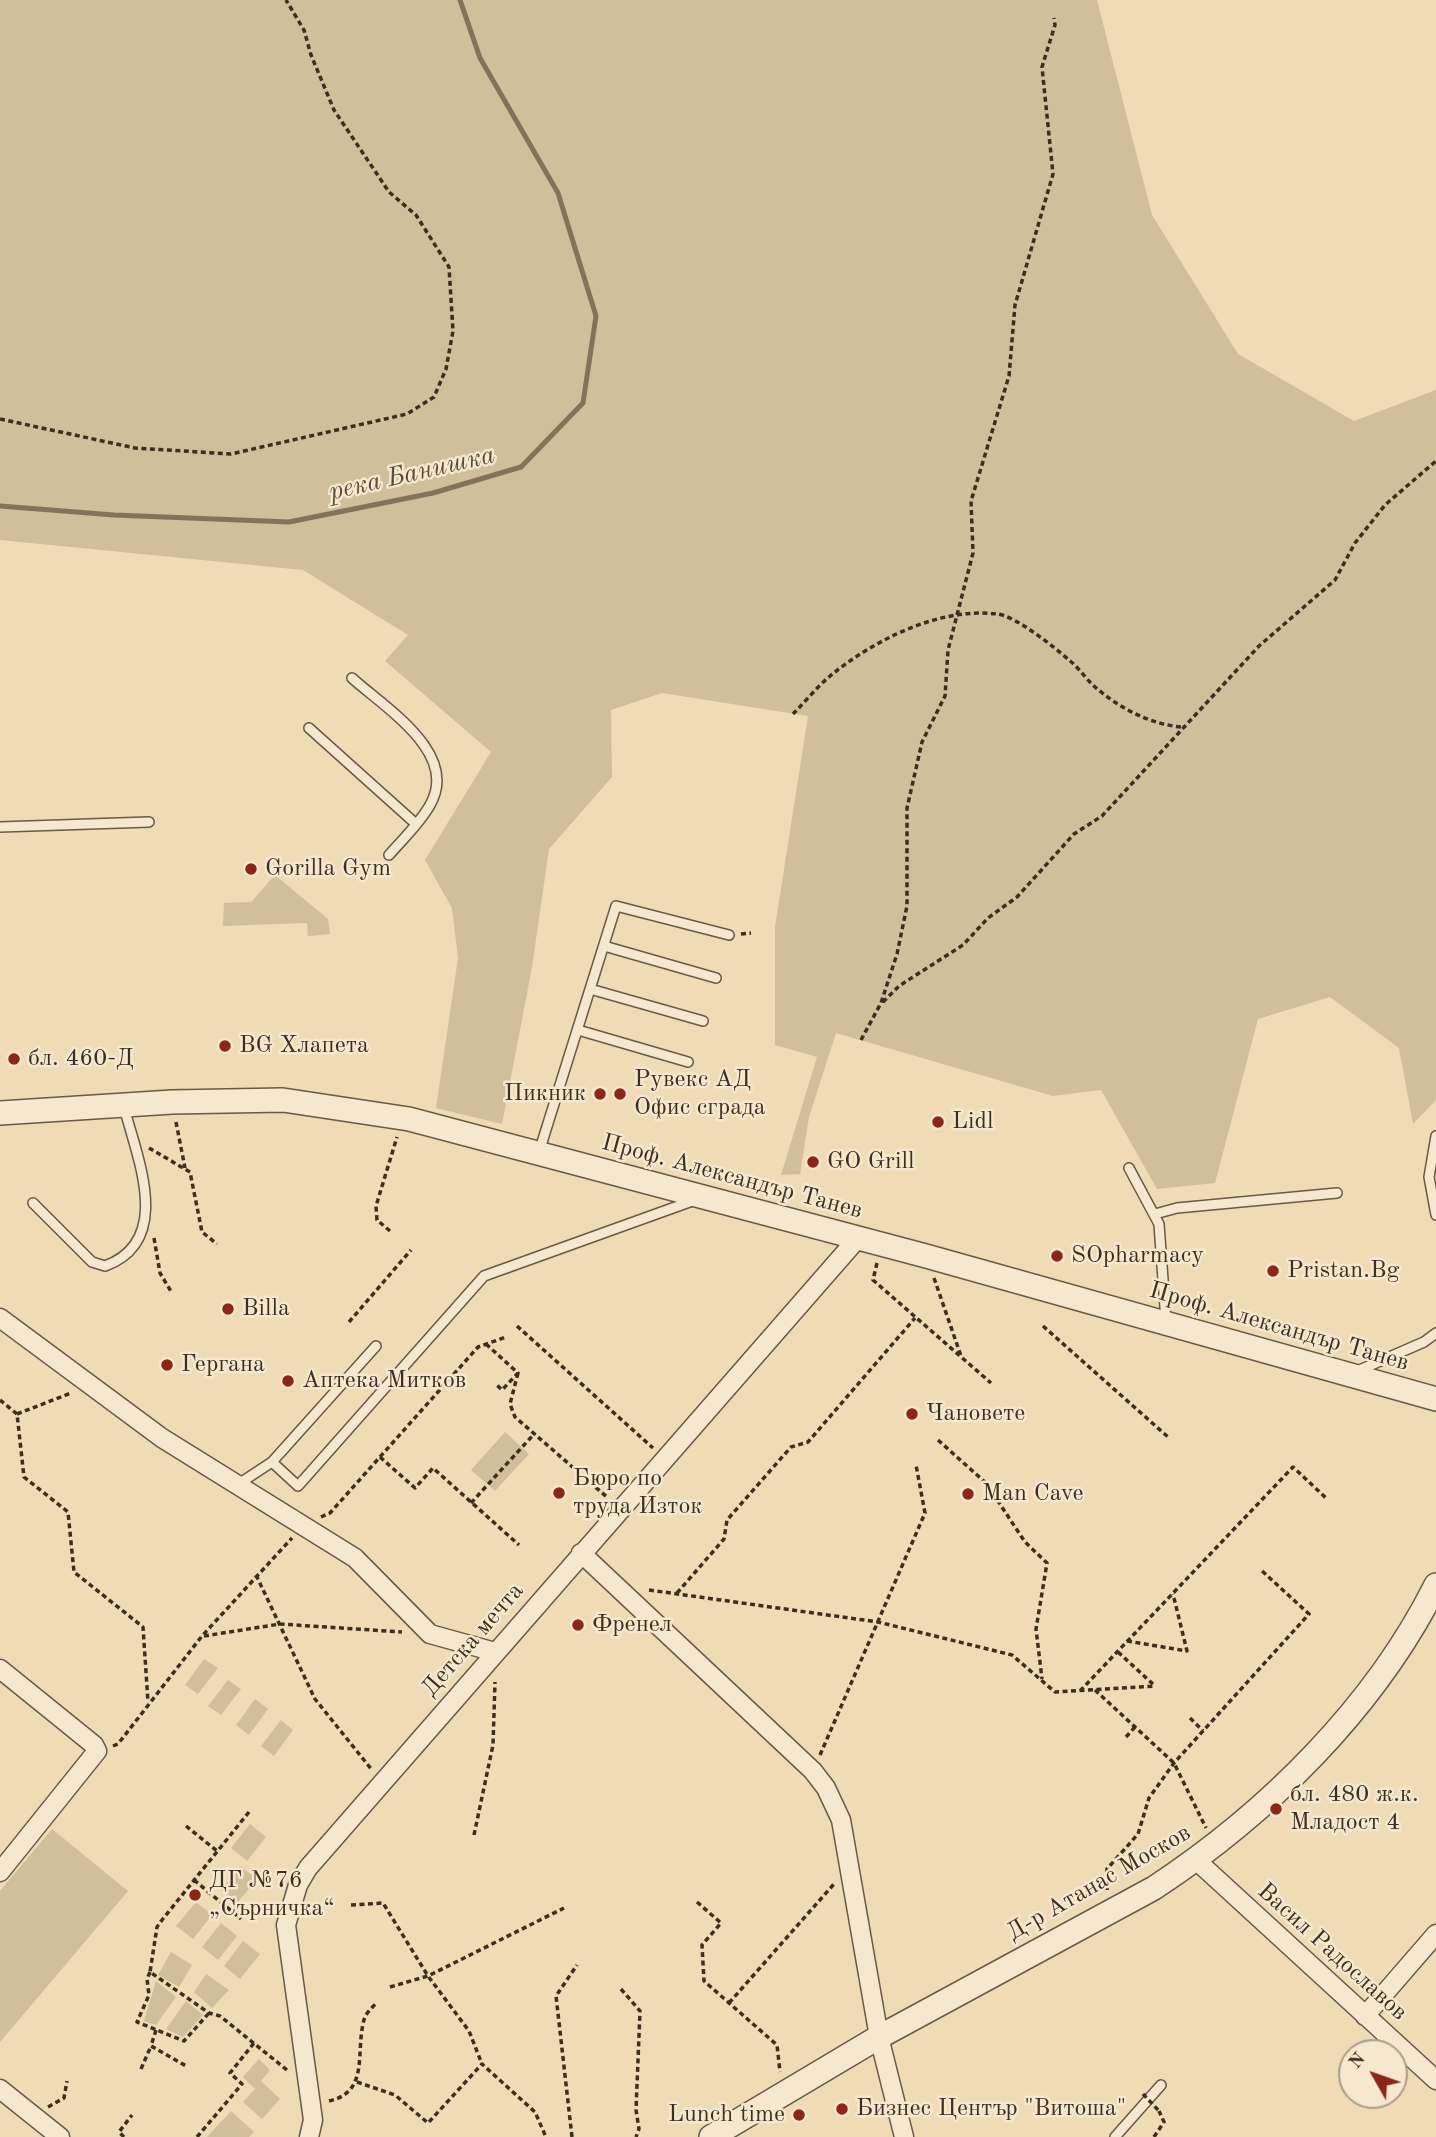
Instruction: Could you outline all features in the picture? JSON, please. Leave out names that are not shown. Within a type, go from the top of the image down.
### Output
[{"type":"street","name":"Проф. Александър Танев","points":[[0,1113],[172,1102],[283,1100],[405,1119],[706,1196],[1436,1399]]},
{"type":"street","name":"Детска мечта","points":[[313,2135],[286,1925],[291,1904],[308,1868],[858,1238]]},
{"type":"street","points":[[0,1318],[89,1386],[236,1486],[355,1558],[430,1634],[495,1651]]},
{"type":"street","points":[[581,1553],[813,1771],[826,1788],[841,1820],[879,2037],[904,2137]]},
{"type":"street","name":"Д-р Атанас Москов","points":[[711,2137],[879,2037],[1108,1913],[1196,1860],[1293,1777],[1346,1717],[1391,1660],[1436,1585]]},
{"type":"street","points":[[0,1669],[94,1745],[97,1751],[0,1872]]},
{"type":"street","name":"Васил Радославов","points":[[1196,1860],[1436,2080]]},
{"type":"street","points":[[1365,2016],[1436,1934]]},
{"type":"street","points":[[0,2089],[60,2137]]},
{"type":"lane","points":[[352,678],[424,743],[437,765],[434,796],[416,824],[389,855]]},
{"type":"lane","points":[[309,728],[416,824]]},
{"type":"lane","points":[[0,827],[149,822]]},
{"type":"lane","points":[[539,1152],[616,906],[729,935]]},
{"type":"lane","points":[[604,946],[716,978]]},
{"type":"lane","points":[[590,989],[703,1021]]},
{"type":"lane","points":[[578,1030],[688,1062]]},
{"type":"lane","points":[[33,1203],[92,1262],[105,1266],[122,1257],[135,1244],[144,1226],[148,1202],[124,1105]]},
{"type":"lane","points":[[1436,1136],[1429,1177],[1436,1215]]},
{"type":"lane","points":[[1129,1168],[1155,1214],[1165,1272],[1167,1323]]},
{"type":"lane","points":[[1155,1214],[1177,1208],[1337,1193]]},
{"type":"lane","points":[[272,1462],[298,1486],[485,1276],[706,1196]]},
{"type":"lane","points":[[1347,1375],[1424,1342],[1436,1333]]},
{"type":"lane","points":[[236,1486],[272,1462],[376,1346]]},
{"type":"lane","points":[[1115,2137],[1161,2085]]},
{"type":"path","points":[[0,419],[135,448],[231,454],[407,414],[434,397],[446,369],[453,331],[449,267],[416,215],[389,192],[334,110],[310,55],[304,30],[286,0]]},
{"type":"path","points":[[861,1040],[881,1003],[897,954],[906,906],[907,808],[922,742],[945,696],[948,650],[973,553],[971,501],[1009,376],[1015,305],[1053,174],[1042,66],[1055,25],[1054,18]]},
{"type":"path","points":[[881,1003],[899,986],[963,945],[988,918],[1017,897],[1065,843],[1102,816],[1122,797],[1181,727],[1259,646],[1335,580],[1355,542],[1385,505],[1436,461]]},
{"type":"path","points":[[793,714],[829,676],[864,652],[923,623],[957,616],[1000,614],[1042,638],[1071,661],[1096,688],[1122,705],[1155,724],[1181,727]]},
{"type":"path","points":[[172,1102],[186,1168]]},
{"type":"path","points":[[390,1231],[377,1220],[376,1206],[391,1151],[405,1119]]},
{"type":"path","points":[[132,1139],[190,1172],[202,1233],[217,1244]]},
{"type":"path","points":[[148,1202],[160,1273],[172,1293]]},
{"type":"path","points":[[881,1244],[873,1280],[991,1384]]},
{"type":"path","points":[[349,1322],[411,1250]]},
{"type":"path","points":[[926,1256],[961,1358]]},
{"type":"path","points":[[676,1594],[724,1539],[727,1520],[791,1447],[808,1441],[915,1318]]},
{"type":"path","points":[[517,1326],[665,1458]]},
{"type":"path","points":[[1043,1326],[1168,1437]]},
{"type":"path","points":[[97,1751],[118,1744],[202,1636],[256,1575],[303,1528],[330,1513],[478,1347],[506,1337]]},
{"type":"path","points":[[486,1344],[517,1373]]},
{"type":"path","points":[[498,1385],[502,1390],[517,1373]]},
{"type":"path","points":[[517,1373],[510,1405],[515,1417],[600,1489]]},
{"type":"path","points":[[17,1414],[89,1386]]},
{"type":"path","points":[[0,1400],[17,1414],[24,1477],[68,1512],[74,1572],[143,1627],[149,1704]]},
{"type":"path","points":[[471,1503],[535,1433]]},
{"type":"path","points":[[938,1440],[986,1483],[1025,1542],[1047,1563],[1036,1629],[1042,1681]]},
{"type":"path","points":[[380,1457],[415,1488],[433,1468],[519,1545]]},
{"type":"path","points":[[813,1771],[925,1513],[916,1465]]},
{"type":"path","points":[[1080,1691],[1293,1467],[1326,1499]]},
{"type":"path","points":[[1108,1913],[1107,1869],[1138,1834],[1149,1798],[1174,1763],[1309,1614],[1261,1570]]},
{"type":"path","points":[[256,1575],[315,1699],[382,1783]]},
{"type":"path","points":[[616,1586],[878,1622],[1012,1655],[1055,1692],[1155,1686],[1117,1651]]},
{"type":"path","points":[[1127,1641],[1187,1651],[1173,1594]]},
{"type":"path","points":[[202,1636],[280,1624],[430,1634]]},
{"type":"path","points":[[474,1835],[493,1745],[495,1651]]},
{"type":"path","points":[[1095,1690],[1174,1763],[1206,1827]]},
{"type":"path","points":[[1190,1718],[1203,1731]]},
{"type":"path","points":[[1126,1737],[1135,1727]]},
{"type":"path","points":[[209,2013],[184,2041],[138,2022],[149,1995],[147,1979],[157,1927],[249,1812]]},
{"type":"path","points":[[186,1826],[217,1851]]},
{"type":"path","points":[[729,2003],[851,1865]]},
{"type":"path","points":[[194,1880],[242,1919]]},
{"type":"path","points":[[697,1902],[721,1923],[702,1945],[704,1980],[777,2046],[782,2093]]},
{"type":"path","points":[[351,1905],[383,1903],[428,1976],[469,2031],[482,2064],[535,2112],[546,2137]]},
{"type":"path","points":[[390,1987],[428,1976],[564,1908]]},
{"type":"path","points":[[572,2137],[556,1996],[577,1965]]},
{"type":"path","points":[[150,1972],[209,2013],[220,2016],[308,2085]]},
{"type":"path","points":[[621,1989],[640,2011],[636,2110],[639,2129],[636,2137]]},
{"type":"path","points":[[311,2104],[343,2098],[356,2082],[364,2018],[377,2002]]},
{"type":"path","points":[[141,2069],[156,2030]]},
{"type":"path","points":[[197,2137],[242,2084],[230,2073],[254,2043]]},
{"type":"path","points":[[151,2046],[188,2067]]},
{"type":"path","points":[[356,2082],[395,2095],[429,2123],[482,2064]]},
{"type":"path","points":[[64,2098],[67,2081]]},
{"type":"path","points":[[1143,2094],[1159,2111],[1164,2122],[1154,2137]]},
{"type":"path","points":[[124,2137],[119,2132],[132,2115]]},
{"type":"shaded area","points":[[0,0],[1097,0],[1152,215],[1238,354],[1354,421],[1436,390],[1436,1100],[1413,1124],[1399,1048],[1330,997],[1258,1019],[1215,1183],[1157,1189],[1101,1090],[1053,1096],[836,1033],[809,1117],[800,1174],[781,1175],[817,1057],[775,1045],[775,927],[808,716],[662,693],[611,710],[612,777],[549,849],[532,967],[502,1124],[436,1108],[458,958],[452,908],[425,860],[491,752],[385,661],[408,635],[303,570],[0,540]]},
{"type":"shaded area","points":[[275,875],[328,919],[330,934],[308,936],[307,923],[223,926],[224,903],[251,902]]},
{"type":"shaded area","points":[[505,1432],[529,1454],[495,1491],[471,1470]]},
{"type":"shaded area","points":[[204,1659],[218,1668],[198,1694],[185,1685]]},
{"type":"shaded area","points":[[228,1680],[241,1689],[221,1715],[208,1706]]},
{"type":"shaded area","points":[[255,1699],[268,1709],[249,1735],[236,1725]]},
{"type":"shaded area","points":[[281,1720],[293,1730],[274,1756],[261,1746]]},
{"type":"shaded area","points":[[250,1824],[266,1837],[247,1861],[231,1848]]},
{"type":"shaded area","points":[[52,1829],[128,1891],[0,2042],[0,1891]]},
{"type":"shaded area","points":[[240,1866],[257,1879],[237,1903],[221,1890]]},
{"type":"shaded area","points":[[196,1902],[212,1915],[193,1939],[176,1926]]},
{"type":"shaded area","points":[[221,1923],[237,1936],[218,1960],[202,1947]]},
{"type":"shaded area","points":[[243,1941],[260,1954],[240,1979],[224,1966]]},
{"type":"shaded area","points":[[171,1952],[192,1965],[179,1987],[158,1975]]},
{"type":"shaded area","points":[[206,1974],[229,1990],[212,2008],[194,1992]]},
{"type":"shaded area","points":[[156,1981],[176,1997],[156,2025],[144,2021]]},
{"type":"shaded area","points":[[186,2001],[203,2015],[183,2037],[166,2029]]},
{"type":"shaded area","points":[[259,2059],[270,2070],[261,2081],[280,2099],[262,2119],[243,2102],[255,2089],[243,2077]]},
{"type":"shaded area","points":[[231,2111],[254,2132],[249,2137],[207,2137]]},
{"type":"waterway","name":"река Банишка","points":[[0,506],[114,515],[289,522],[433,493],[521,467],[583,403],[596,316],[558,193],[480,58],[460,0]]},
{"type":"place","name":"Gorilla Gym","points":[[251,869]]},
{"type":"place","name":"BG Хлапета","points":[[225,1046]]},
{"type":"place","name":"бл. 460-Д","points":[[14,1059]]},
{"type":"place","name":"Пикник","points":[[600,1094]]},
{"type":"place","name":"Рувекс АД Офис сграда","points":[[620,1094]]},
{"type":"place","name":"Lidl","points":[[938,1122]]},
{"type":"place","name":"GO Grill","points":[[813,1162]]},
{"type":"place","name":"SOpharmacy","points":[[1057,1256]]},
{"type":"place","name":"Pristan.Bg","points":[[1273,1271]]},
{"type":"place","name":"Billa","points":[[228,1309]]},
{"type":"place","name":"Гергана","points":[[167,1365]]},
{"type":"place","name":"Аптека Митков","points":[[288,1381]]},
{"type":"place","name":"Чановете","points":[[912,1414]]},
{"type":"place","name":"Бюро по труда Изток","points":[[559,1493]]},
{"type":"place","name":"Man Cave","points":[[968,1494]]},
{"type":"place","name":"Френел","points":[[578,1625]]},
{"type":"place","name":"бл. 480 ж.к. Младост 4","points":[[1276,1809]]},
{"type":"place","name":"ДГ №76 „Сърничка“","points":[[195,1895]]},
{"type":"place","name":"Бизнес Център \"Витоша\"","points":[[842,2109]]},
{"type":"place","name":"Lunch time","points":[[799,2115]]}]
